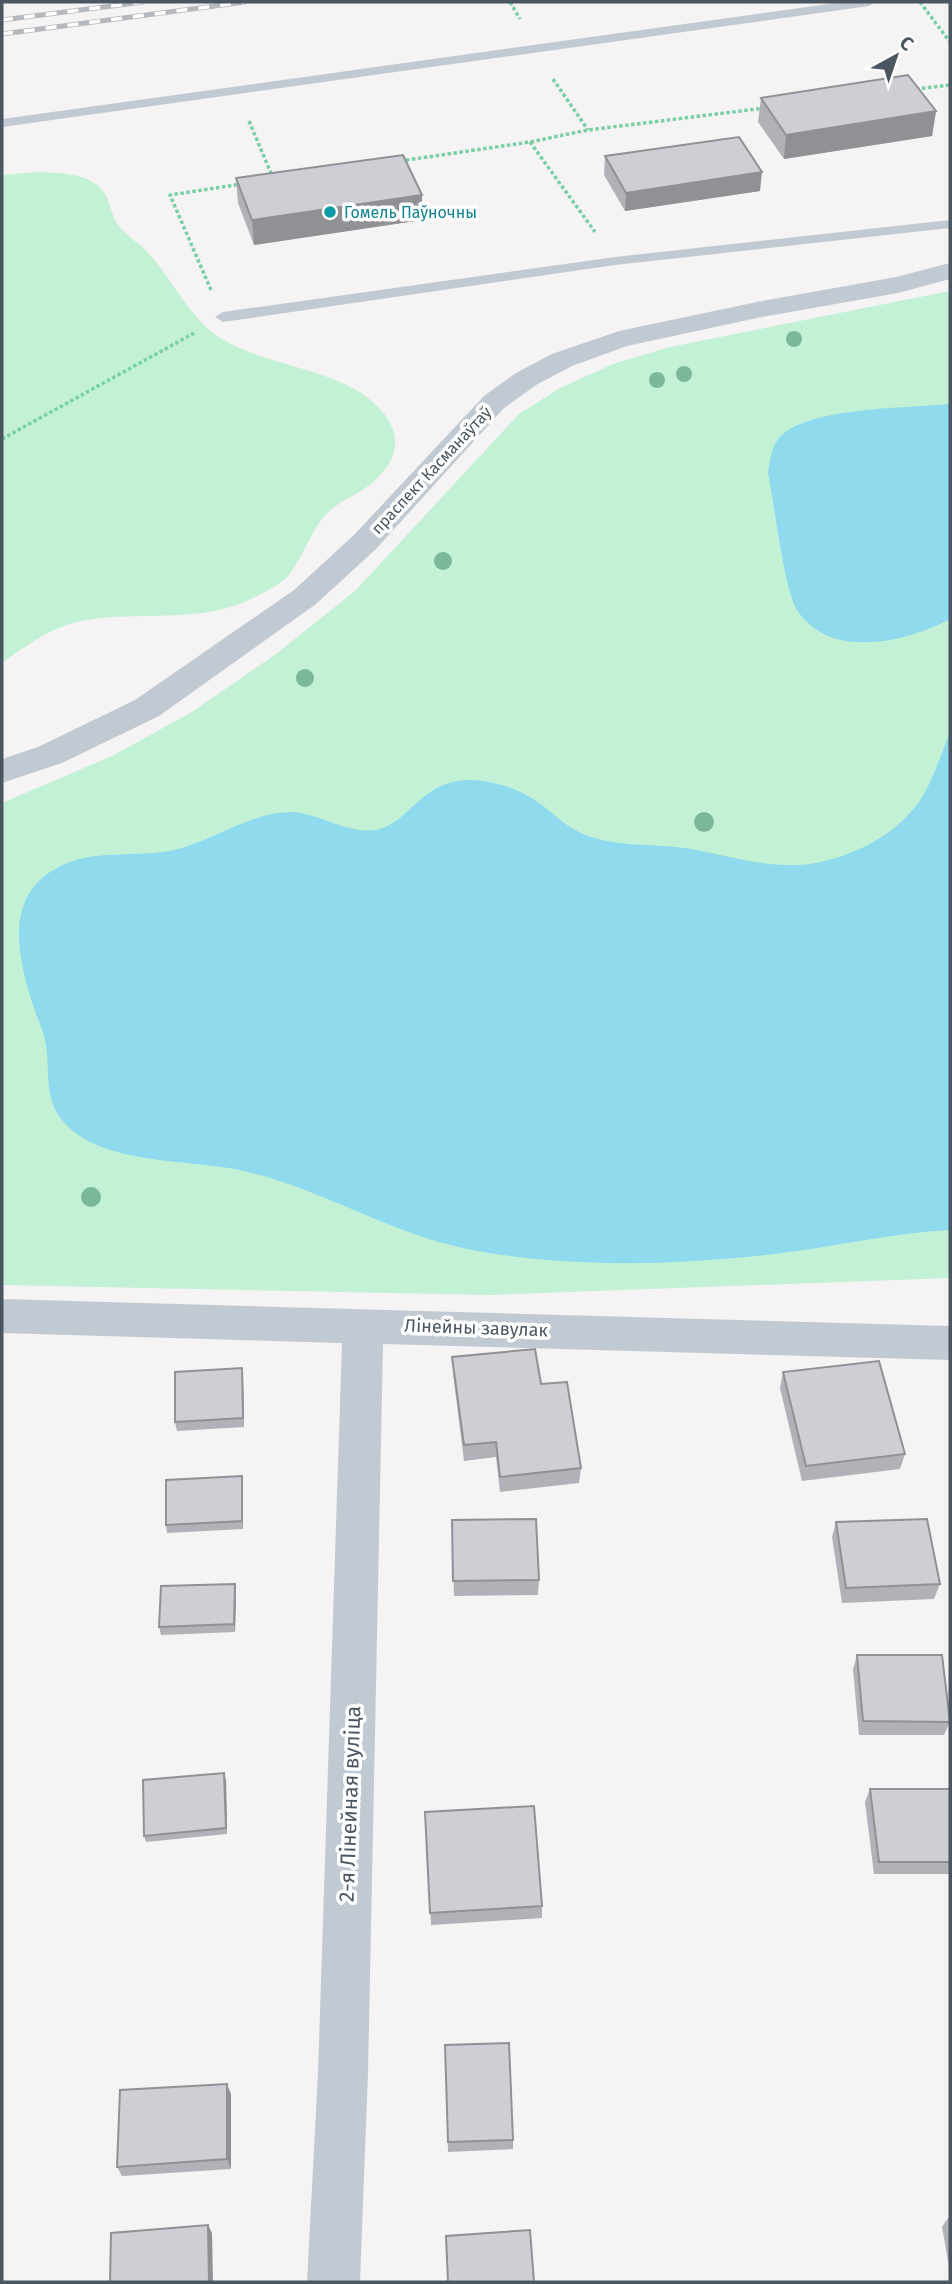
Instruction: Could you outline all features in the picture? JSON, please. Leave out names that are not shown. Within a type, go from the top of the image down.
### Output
[{"type":"street","name":"праспект Касманаўтаў","points":[[2,771],[50,755],[147,708],[305,597],[365,542],[494,402],[526,379],[562,360],[620,339],[757,310],[898,285],[950,271]]},
{"type":"street","name":"Лінейны завулак","points":[[2,1316],[950,1343]]},
{"type":"street","name":"2-я Лінейная вуліца","points":[[334,2282],[343,2073],[363,1325]]},
{"type":"lane","points":[[2,123],[869,2]]},
{"type":"lane","points":[[223,317],[615,261],[950,224]]},
{"type":"path","points":[[920,2],[949,40]]},
{"type":"path","points":[[910,90],[950,85]]},
{"type":"path","points":[[558,90],[588,130]]},
{"type":"path","points":[[395,161],[530,142],[588,130],[776,107]]},
{"type":"path","points":[[258,137],[273,179]]},
{"type":"path","points":[[530,142],[615,261]]},
{"type":"path","points":[[2,439],[223,317],[170,195],[247,183]]},
{"type":"green space","points":[[37,172],[74,175],[92,181],[107,197],[121,228],[147,251],[208,329],[256,355],[320,374],[358,391],[383,413],[394,433],[395,443],[389,464],[382,473],[367,487],[328,512],[290,573],[270,589],[233,606],[212,611],[102,618],[70,624],[39,638],[2,663],[2,175]]},
{"type":"green space","points":[[950,291],[950,1278],[490,1295],[2,1285],[2,803],[112,756],[192,712],[276,654],[355,591],[519,414],[560,388],[613,364],[670,347]]},
{"type":"water","points":[[950,404],[950,619],[913,634],[870,642],[829,636],[811,626],[797,610],[792,599],[768,473],[771,454],[780,437],[793,427],[835,414]]},
{"type":"water","points":[[950,733],[950,1230],[775,1254],[698,1261],[582,1262],[505,1255],[438,1242],[297,1187],[239,1170],[120,1153],[78,1135],[62,1120],[52,1103],[45,1038],[23,968],[19,945],[20,923],[24,903],[35,886],[52,871],[76,860],[174,850],[260,817],[289,812],[311,815],[353,829],[375,830],[397,820],[439,787],[470,780],[517,790],[572,828],[603,840],[685,848],[766,864],[816,863],[862,848],[904,820],[928,787]]},
{"type":"building","points":[[908,75],[936,111],[786,135],[761,98]]},
{"type":"building","points":[[739,137],[762,172],[626,193],[605,156]]},
{"type":"building","points":[[403,155],[422,195],[252,220],[236,178]]},
{"type":"building","points":[[535,1349],[541,1384],[567,1382],[581,1468],[500,1477],[496,1442],[464,1445],[452,1357]]},
{"type":"building","points":[[879,1361],[905,1454],[806,1466],[783,1372]]},
{"type":"building","points":[[242,1368],[243,1418],[175,1422],[175,1372]]},
{"type":"building","points":[[242,1476],[242,1521],[166,1525],[166,1480]]},
{"type":"building","points":[[536,1519],[539,1580],[453,1581],[452,1520]]},
{"type":"building","points":[[927,1519],[940,1584],[846,1588],[836,1522]]},
{"type":"building","points":[[235,1584],[234,1624],[159,1627],[161,1586]]},
{"type":"building","points":[[857,1655],[942,1655],[950,1722],[863,1721]]},
{"type":"building","points":[[224,1773],[226,1828],[144,1836],[143,1780]]},
{"type":"building","points":[[870,1789],[950,1789],[950,1862],[879,1862]]},
{"type":"building","points":[[534,1806],[542,1906],[430,1913],[425,1812]]},
{"type":"building","points":[[509,2043],[513,2140],[448,2142],[445,2045]]},
{"type":"building","points":[[227,2084],[227,2159],[117,2167],[120,2090]]},
{"type":"building","points":[[208,2225],[209,2282],[110,2282],[111,2233]]},
{"type":"building","points":[[530,2230],[534,2282],[448,2282],[446,2236]]},
{"type":"railway","points":[[2,20],[143,2]]},
{"type":"railway","points":[[2,34],[245,2]]},
{"type":"place","name":"Гомель Паўночны","points":[[330,212]]}]
